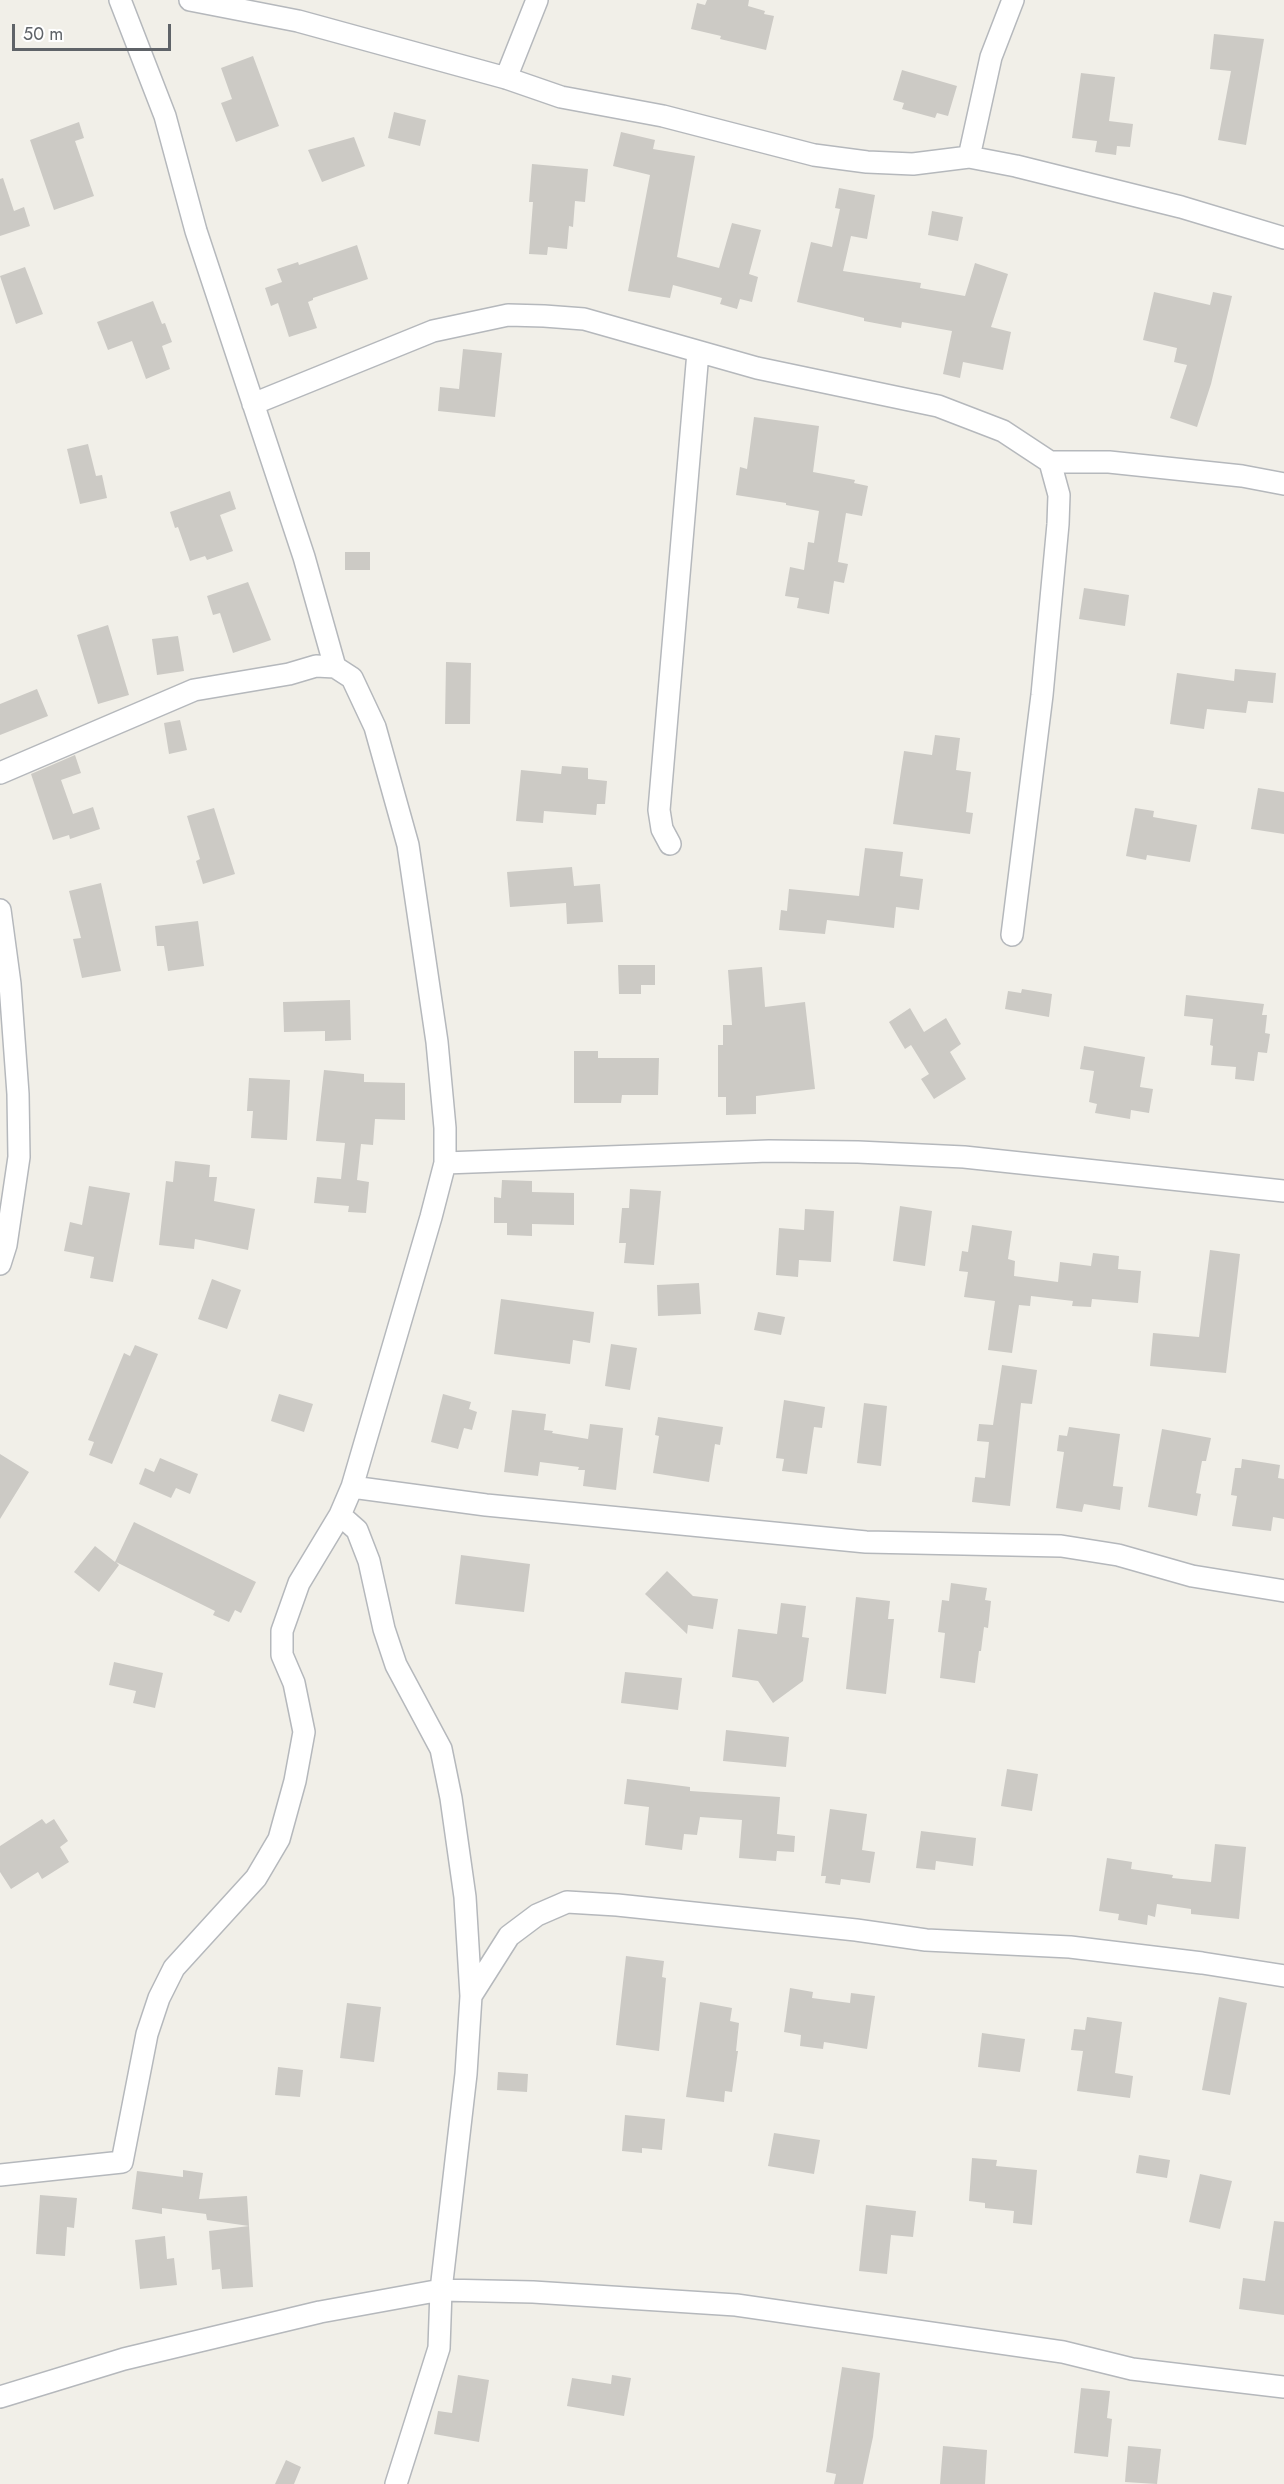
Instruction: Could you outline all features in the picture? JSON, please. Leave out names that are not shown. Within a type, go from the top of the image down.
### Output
[{"type":"street","points":[[120,0],[165,116],[196,231],[304,557],[335,667]]},
{"type":"street","points":[[190,0],[229,4],[298,21],[506,78],[561,97],[663,116],[814,155],[867,162],[913,164],[969,157],[1016,165],[1181,207],[1284,238]]},
{"type":"street","points":[[506,78],[537,0]]},
{"type":"street","points":[[969,157],[991,57],[1012,0]]},
{"type":"street","points":[[253,404],[433,331],[508,315],[584,319],[757,368],[938,406],[1003,431],[1050,462],[1109,462],[1242,476],[1284,484]]},
{"type":"street","points":[[670,844],[662,829],[659,810],[698,352]]},
{"type":"street","points":[[1012,935],[1042,695],[1058,524],[1059,495],[1050,462]]},
{"type":"street","points":[[0,773],[194,690],[290,674],[316,666],[335,667],[352,678],[375,727],[408,844],[437,1042],[445,1128],[445,1164],[406,1307],[352,1487],[340,1515],[299,1583],[282,1631],[282,1654],[294,1683],[304,1732],[295,1781],[279,1839],[256,1878],[174,1968],[159,1998],[147,2034],[122,2162],[0,2175]]},
{"type":"street","points":[[0,910],[10,984],[18,1094],[19,1157],[6,1245],[0,1264]]},
{"type":"street","points":[[445,1164],[758,1151],[858,1152],[964,1157],[1284,1191]]},
{"type":"street","points":[[352,1487],[486,1505],[866,1542],[1061,1546],[1118,1555],[1192,1576],[1284,1591]]},
{"type":"street","points":[[340,1515],[357,1530],[369,1561],[384,1629],[396,1665],[441,1749],[452,1798],[465,1896],[471,1996],[466,2074],[441,2290],[439,2348],[396,2484]]},
{"type":"street","points":[[471,1996],[509,1936],[537,1915],[567,1902],[627,1906],[856,1930],[926,1940],[1070,1947],[1284,1976]]},
{"type":"street","points":[[0,2397],[124,2359],[320,2312],[441,2290],[533,2292],[736,2306],[1062,2352],[1132,2369],[1284,2387]]},
{"type":"building","points":[[707,0],[749,0],[748,6],[774,16],[766,50],[720,39],[721,36],[691,29],[697,3],[705,5]]},
{"type":"building","points":[[1214,34],[1264,39],[1246,145],[1218,140],[1231,71],[1210,69]]},
{"type":"building","points":[[253,56],[279,126],[236,142],[221,103],[232,99],[221,68]]},
{"type":"building","points":[[902,70],[957,86],[948,116],[937,113],[935,118],[902,109],[904,103],[893,100]]},
{"type":"building","points":[[1081,73],[1115,77],[1109,121],[1133,124],[1130,147],[1117,146],[1116,155],[1095,152],[1097,141],[1072,138]]},
{"type":"building","points":[[394,112],[426,120],[420,146],[388,138]]},
{"type":"building","points":[[79,122],[84,138],[75,141],[94,196],[54,210],[30,140]]},
{"type":"building","points":[[621,132],[655,140],[653,149],[695,156],[677,257],[719,268],[732,223],[761,230],[749,274],[758,277],[752,302],[740,299],[737,309],[720,304],[722,298],[673,285],[670,298],[628,291],[650,175],[613,166]]},
{"type":"building","points":[[354,137],[365,166],[322,182],[308,150]]},
{"type":"building","points":[[532,164],[588,169],[585,202],[575,201],[573,227],[569,226],[567,249],[548,247],[547,255],[529,254],[533,202],[529,202]]},
{"type":"building","points":[[3,178],[14,211],[24,207],[30,226],[0,236],[0,179]]},
{"type":"building","points":[[839,188],[875,195],[867,239],[851,236],[843,271],[921,283],[920,288],[965,296],[975,263],[1008,274],[991,327],[1011,332],[1003,370],[963,362],[960,378],[943,374],[952,331],[902,322],[901,328],[864,321],[864,318],[797,302],[811,242],[832,247],[840,209],[835,208]]},
{"type":"building","points":[[932,211],[963,217],[958,241],[928,235]]},
{"type":"building","points":[[357,245],[368,279],[313,298],[308,302],[317,328],[289,337],[278,303],[271,306],[265,288],[282,282],[277,269],[298,262],[299,265]]},
{"type":"building","points":[[25,267],[43,314],[16,324],[0,276]]},
{"type":"building","points":[[1154,292],[1210,305],[1213,292],[1232,296],[1211,384],[1197,427],[1170,418],[1187,365],[1174,362],[1177,348],[1143,340]]},
{"type":"building","points":[[153,301],[172,342],[162,346],[170,369],[146,379],[132,341],[108,350],[97,322]]},
{"type":"building","points":[[463,349],[502,353],[495,417],[438,411],[440,387],[459,389]]},
{"type":"building","points":[[754,417],[819,426],[813,472],[855,480],[854,483],[868,486],[862,516],[846,513],[838,562],[848,564],[844,583],[834,581],[829,614],[797,608],[799,598],[785,596],[790,567],[804,570],[808,542],[814,543],[819,511],[736,495],[740,467],[747,469]]},
{"type":"building","points":[[88,444],[96,476],[102,475],[107,498],[80,504],[67,449]]},
{"type":"building","points":[[230,491],[236,509],[220,515],[233,551],[207,560],[205,556],[190,561],[170,512]]},
{"type":"building","points":[[345,552],[370,552],[370,570],[345,570]]},
{"type":"building","points":[[248,582],[271,640],[233,653],[220,613],[213,615],[207,596]]},
{"type":"building","points":[[1084,588],[1129,595],[1125,626],[1079,619]]},
{"type":"building","points":[[108,625],[129,695],[98,704],[77,635]]},
{"type":"building","points":[[178,636],[184,671],[157,675],[152,639]]},
{"type":"building","points":[[446,662],[471,663],[470,724],[445,724]]},
{"type":"building","points":[[1235,669],[1276,673],[1273,703],[1248,701],[1246,713],[1207,709],[1204,729],[1170,724],[1177,673],[1234,681]]},
{"type":"building","points":[[37,689],[48,716],[0,735],[0,704]]},
{"type":"building","points":[[180,720],[187,750],[169,754],[164,723]]},
{"type":"building","points":[[935,735],[960,738],[956,770],[971,772],[966,812],[973,813],[970,834],[893,824],[904,751],[932,755]]},
{"type":"building","points":[[75,755],[81,773],[61,780],[73,814],[93,807],[100,829],[70,839],[69,835],[53,840],[31,774]]},
{"type":"building","points":[[562,766],[588,768],[588,779],[607,781],[605,804],[597,804],[596,815],[544,811],[543,823],[516,821],[521,770],[561,774]]},
{"type":"building","points":[[1258,788],[1284,792],[1284,834],[1251,829]]},
{"type":"building","points":[[214,808],[235,874],[203,884],[196,861],[200,859],[187,816]]},
{"type":"building","points":[[1135,808],[1154,811],[1153,817],[1197,825],[1190,862],[1147,855],[1146,860],[1126,856]]},
{"type":"building","points":[[865,848],[903,852],[900,876],[923,879],[919,910],[896,907],[894,928],[827,920],[825,934],[779,930],[781,910],[787,911],[789,889],[859,896]]},
{"type":"building","points":[[572,867],[574,886],[600,884],[603,922],[567,924],[566,903],[510,907],[507,872]]},
{"type":"building","points":[[101,883],[121,971],[82,978],[73,939],[81,938],[69,891]]},
{"type":"building","points":[[198,921],[204,966],[168,971],[164,946],[157,946],[155,926]]},
{"type":"building","points":[[618,965],[655,965],[655,985],[641,985],[641,994],[619,994]]},
{"type":"building","points":[[762,967],[765,1007],[805,1002],[815,1089],[756,1096],[756,1114],[726,1115],[726,1097],[718,1097],[718,1045],[723,1045],[723,1025],[732,1025],[728,970]]},
{"type":"building","points":[[1022,989],[1052,994],[1049,1017],[1005,1009],[1008,991],[1021,993]]},
{"type":"building","points":[[1186,995],[1264,1004],[1262,1015],[1267,1015],[1265,1033],[1270,1034],[1267,1053],[1258,1052],[1254,1081],[1235,1079],[1236,1067],[1211,1065],[1213,1046],[1210,1045],[1213,1019],[1184,1016]]},
{"type":"building","points":[[350,1000],[351,1040],[325,1041],[325,1031],[284,1032],[283,1002]]},
{"type":"building","points":[[910,1008],[924,1032],[946,1018],[961,1044],[950,1052],[966,1079],[934,1099],[921,1079],[929,1074],[911,1045],[905,1049],[889,1022]]},
{"type":"building","points":[[1084,1046],[1145,1057],[1140,1087],[1153,1089],[1149,1113],[1131,1110],[1130,1119],[1095,1113],[1097,1104],[1089,1102],[1094,1071],[1080,1069]]},
{"type":"building","points":[[574,1051],[598,1051],[598,1058],[659,1058],[658,1095],[622,1095],[621,1103],[574,1103]]},
{"type":"building","points":[[324,1070],[364,1074],[364,1082],[405,1083],[405,1120],[375,1119],[373,1145],[361,1144],[357,1180],[369,1182],[366,1213],[348,1212],[349,1206],[314,1203],[317,1177],[341,1179],[345,1143],[316,1141]]},
{"type":"building","points":[[249,1078],[290,1080],[287,1140],[251,1138],[253,1111],[247,1111]]},
{"type":"building","points":[[175,1161],[210,1165],[209,1177],[217,1177],[214,1201],[255,1209],[248,1250],[195,1239],[194,1249],[159,1245],[166,1181],[173,1182]]},
{"type":"building","points":[[502,1180],[532,1181],[532,1192],[574,1193],[574,1225],[532,1224],[532,1236],[507,1235],[507,1223],[494,1223],[494,1197],[501,1198]]},
{"type":"building","points":[[89,1186],[130,1193],[113,1282],[90,1278],[94,1257],[64,1251],[70,1222],[82,1225]]},
{"type":"building","points":[[630,1189],[661,1191],[654,1265],[624,1263],[626,1243],[619,1243],[622,1208],[629,1208]]},
{"type":"building","points":[[900,1206],[932,1211],[925,1266],[893,1261]]},
{"type":"building","points":[[805,1209],[834,1211],[831,1262],[799,1260],[798,1277],[776,1275],[779,1228],[804,1230]]},
{"type":"building","points":[[972,1225],[1012,1231],[1008,1259],[1015,1261],[1014,1276],[1058,1282],[1060,1262],[1091,1266],[1093,1253],[1119,1256],[1118,1269],[1141,1271],[1138,1303],[1092,1299],[1091,1307],[1072,1306],[1073,1301],[1031,1296],[1030,1306],[1019,1305],[1012,1353],[988,1350],[995,1301],[964,1297],[968,1272],[959,1271],[962,1251],[968,1252]]},
{"type":"building","points":[[1210,1250],[1240,1254],[1226,1373],[1150,1366],[1153,1333],[1199,1337]]},
{"type":"building","points":[[212,1279],[241,1290],[227,1329],[198,1319]]},
{"type":"building","points":[[699,1283],[701,1314],[658,1316],[657,1285]]},
{"type":"building","points":[[501,1299],[594,1312],[590,1343],[573,1340],[570,1364],[494,1354]]},
{"type":"building","points":[[758,1312],[785,1317],[781,1335],[754,1330]]},
{"type":"building","points":[[611,1344],[637,1348],[630,1390],[605,1386]]},
{"type":"building","points":[[135,1345],[158,1354],[112,1464],[89,1455],[94,1442],[88,1440],[124,1353],[130,1356]]},
{"type":"building","points":[[1002,1365],[1037,1370],[1032,1404],[1021,1403],[1010,1506],[972,1502],[975,1477],[985,1478],[989,1442],[977,1441],[979,1424],[993,1425]]},
{"type":"building","points":[[279,1394],[313,1404],[304,1432],[271,1421]]},
{"type":"building","points":[[443,1394],[471,1402],[469,1409],[477,1412],[472,1430],[464,1428],[458,1449],[431,1442]]},
{"type":"building","points":[[784,1400],[825,1407],[822,1428],[814,1427],[807,1474],[782,1471],[784,1459],[776,1458]]},
{"type":"building","points":[[864,1403],[887,1406],[881,1466],[857,1463]]},
{"type":"building","points":[[512,1410],[546,1414],[544,1430],[588,1439],[590,1424],[623,1428],[616,1490],[583,1486],[585,1470],[578,1470],[579,1467],[540,1462],[538,1476],[504,1472]]},
{"type":"building","points":[[658,1417],[723,1427],[720,1445],[715,1444],[709,1482],[653,1473],[659,1436],[655,1435]]},
{"type":"building","points":[[1069,1427],[1120,1434],[1113,1486],[1123,1487],[1120,1510],[1084,1504],[1082,1512],[1056,1508],[1064,1452],[1057,1451],[1059,1435],[1067,1436]]},
{"type":"building","points":[[1162,1429],[1211,1438],[1206,1461],[1202,1461],[1196,1493],[1201,1494],[1197,1516],[1148,1507]]},
{"type":"building","points":[[0,1454],[29,1472],[0,1519]]},
{"type":"building","points":[[160,1458],[198,1474],[190,1494],[176,1488],[171,1498],[139,1484],[145,1468],[154,1472]]},
{"type":"building","points":[[1242,1459],[1280,1465],[1278,1478],[1284,1479],[1284,1519],[1273,1517],[1271,1531],[1232,1526],[1237,1496],[1231,1495],[1235,1468],[1241,1468]]},
{"type":"building","points":[[134,1522],[256,1582],[241,1613],[235,1610],[229,1622],[213,1615],[215,1611],[116,1562],[119,1565],[99,1592],[74,1572],[95,1546],[115,1562]]},
{"type":"building","points":[[461,1555],[530,1564],[524,1612],[455,1604]]},
{"type":"building","points":[[667,1571],[693,1596],[718,1599],[713,1629],[688,1625],[687,1634],[645,1594]]},
{"type":"building","points":[[951,1583],[987,1588],[985,1600],[991,1601],[988,1628],[984,1627],[975,1683],[940,1678],[945,1633],[938,1632],[942,1600],[949,1601]]},
{"type":"building","points":[[856,1597],[890,1601],[888,1619],[894,1619],[886,1694],[846,1689]]},
{"type":"building","points":[[781,1603],[806,1606],[802,1637],[809,1638],[803,1681],[773,1703],[758,1681],[732,1677],[738,1629],[777,1634]]},
{"type":"building","points":[[114,1662],[163,1673],[155,1708],[133,1703],[136,1691],[109,1685]]},
{"type":"building","points":[[625,1672],[682,1678],[678,1710],[621,1703]]},
{"type":"building","points":[[726,1730],[789,1737],[786,1767],[723,1761]]},
{"type":"building","points":[[1007,1769],[1038,1774],[1032,1811],[1001,1806]]},
{"type":"building","points":[[627,1779],[690,1787],[690,1791],[780,1797],[777,1834],[795,1836],[794,1852],[777,1851],[776,1861],[739,1858],[742,1820],[700,1817],[697,1835],[684,1834],[682,1850],[645,1845],[649,1807],[624,1804]]},
{"type":"building","points":[[830,1809],[867,1814],[862,1850],[875,1852],[870,1883],[841,1879],[840,1885],[825,1883],[826,1876],[821,1876]]},
{"type":"building","points":[[42,1819],[46,1824],[54,1819],[68,1841],[60,1847],[69,1862],[42,1879],[38,1872],[11,1889],[0,1872],[0,1846]]},
{"type":"building","points":[[921,1831],[976,1838],[973,1866],[936,1861],[935,1870],[916,1868]]},
{"type":"building","points":[[1215,1844],[1246,1847],[1239,1919],[1191,1914],[1191,1909],[1157,1904],[1155,1917],[1148,1915],[1147,1925],[1118,1920],[1119,1914],[1099,1911],[1107,1858],[1132,1862],[1131,1869],[1173,1875],[1172,1878],[1211,1882]]},
{"type":"building","points":[[626,1956],[664,1961],[662,1977],[666,1978],[659,2051],[616,2045]]},
{"type":"building","points":[[790,1988],[813,1992],[812,1998],[850,2003],[851,1993],[875,1996],[867,2049],[824,2042],[823,2049],[800,2046],[801,2035],[784,2032]]},
{"type":"building","points":[[1219,1997],[1247,2003],[1230,2095],[1202,2090]]},
{"type":"building","points":[[700,2002],[732,2008],[730,2021],[739,2023],[736,2051],[738,2051],[732,2092],[725,2091],[724,2102],[686,2097]]},
{"type":"building","points":[[347,2003],[381,2007],[374,2062],[340,2058]]},
{"type":"building","points":[[1087,2017],[1122,2022],[1115,2073],[1133,2076],[1130,2098],[1077,2091],[1083,2051],[1071,2050],[1074,2029],[1085,2030]]},
{"type":"building","points":[[982,2033],[1025,2039],[1020,2072],[978,2067]]},
{"type":"building","points":[[278,2067],[303,2070],[300,2097],[275,2095]]},
{"type":"building","points":[[498,2072],[528,2074],[527,2092],[497,2090]]},
{"type":"building","points":[[625,2115],[665,2119],[662,2150],[642,2148],[642,2153],[622,2151]]},
{"type":"building","points":[[774,2133],[820,2140],[814,2174],[768,2166]]},
{"type":"building","points":[[1139,2155],[1170,2160],[1167,2178],[1136,2173]]},
{"type":"building","points":[[972,2158],[997,2160],[996,2166],[1037,2170],[1032,2225],[1013,2223],[1014,2211],[985,2208],[985,2203],[969,2201]]},
{"type":"building","points":[[183,2170],[203,2173],[199,2199],[247,2196],[249,2226],[207,2220],[206,2214],[162,2208],[162,2214],[132,2209],[137,2171],[183,2177]]},
{"type":"building","points":[[1200,2174],[1232,2181],[1220,2229],[1189,2222]]},
{"type":"building","points":[[40,2195],[77,2198],[74,2228],[67,2227],[65,2256],[36,2254]]},
{"type":"building","points":[[866,2205],[916,2211],[913,2237],[891,2235],[887,2274],[859,2271]]},
{"type":"building","points":[[1274,2221],[1284,2222],[1284,2315],[1239,2309],[1243,2278],[1265,2281]]},
{"type":"building","points":[[249,2226],[253,2287],[222,2289],[220,2269],[212,2270],[209,2231]]},
{"type":"building","points":[[165,2236],[167,2259],[174,2258],[177,2285],[140,2289],[135,2240]]},
{"type":"building","points":[[842,2367],[880,2373],[873,2437],[863,2484],[834,2484],[836,2474],[826,2472]]},
{"type":"building","points":[[458,2375],[489,2380],[479,2442],[434,2434],[438,2411],[452,2413]]},
{"type":"building","points":[[612,2375],[631,2378],[624,2416],[567,2406],[572,2378],[611,2384]]},
{"type":"building","points":[[1081,2388],[1110,2391],[1107,2418],[1112,2419],[1108,2457],[1074,2453]]},
{"type":"building","points":[[943,2446],[987,2450],[985,2484],[940,2484]]},
{"type":"building","points":[[1128,2446],[1161,2449],[1157,2484],[1125,2482]]},
{"type":"building","points":[[286,2460],[301,2467],[294,2484],[275,2484]]}]
